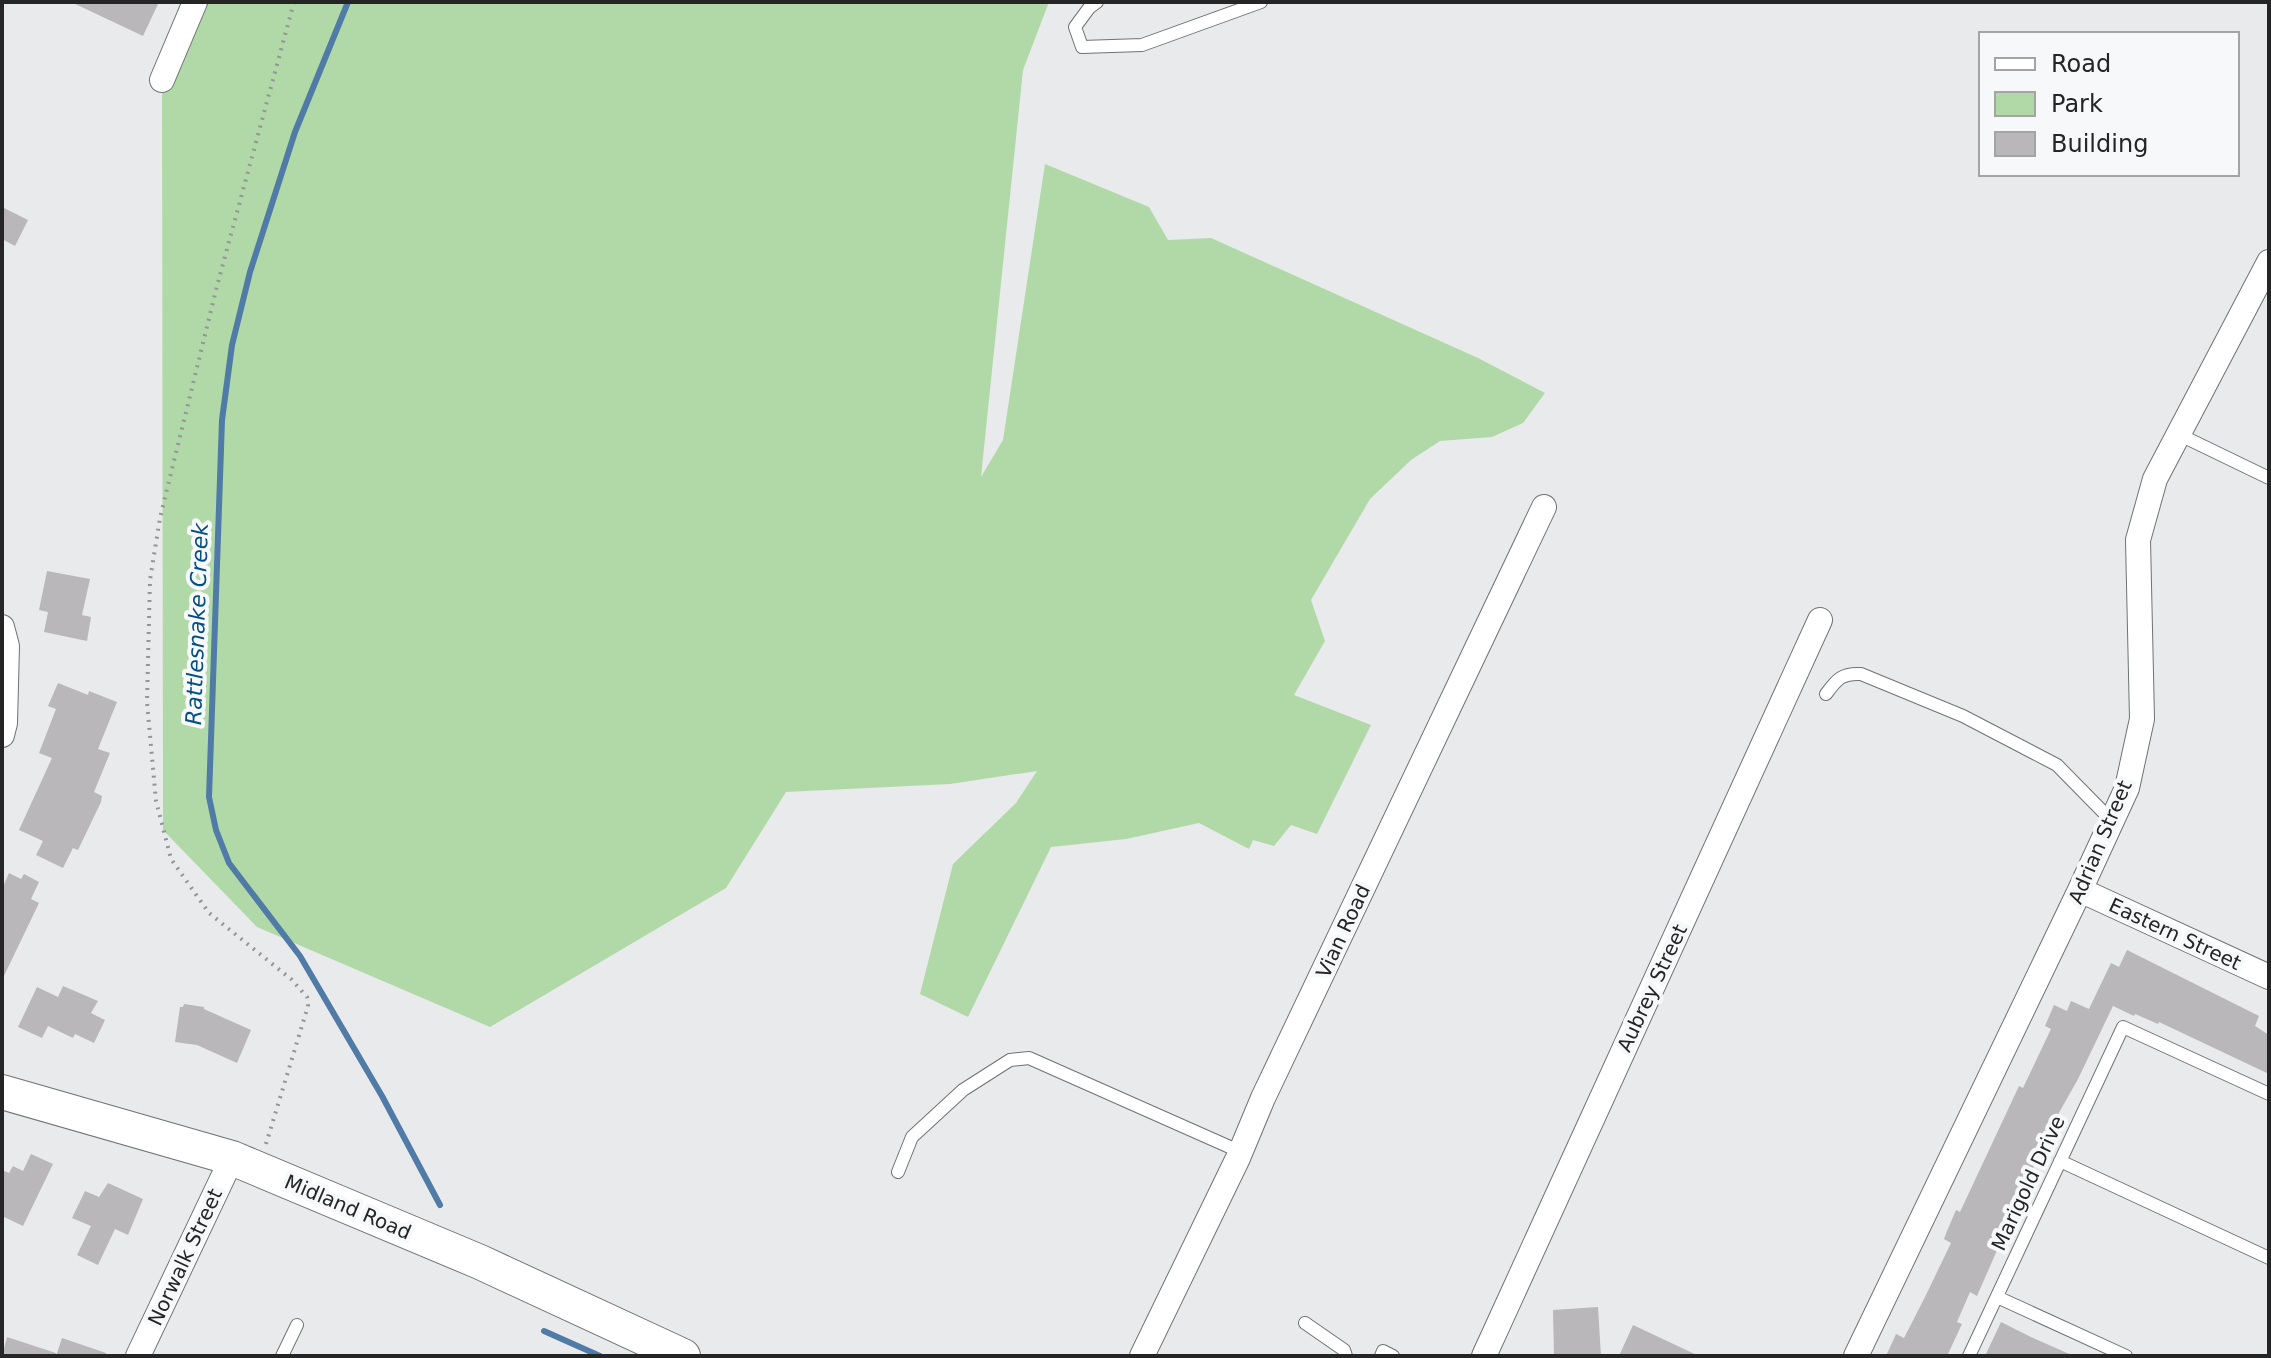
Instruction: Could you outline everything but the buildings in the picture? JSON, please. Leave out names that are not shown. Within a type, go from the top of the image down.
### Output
[{"type":"main road","name":"Midland Road","points":[[2,1092],[244,1163],[480,1262],[683,1356]]},
{"type":"street","points":[[162,80],[195,2]]},
{"type":"street","name":"Adrian Street","points":[[1856,1356],[2127,788],[2142,719],[2138,540],[2155,479],[2269,262]]},
{"type":"street","name":"Vian Road","points":[[1142,1356],[1544,507]]},
{"type":"street","name":"Aubrey Street","points":[[1484,1356],[1820,620]]},
{"type":"street","points":[[2,627],[7,646],[2,735]]},
{"type":"street","name":"Eastern Street","points":[[2080,890],[2269,977]]},
{"type":"street","name":"Norwalk Street","points":[[140,1355],[244,1163]]},
{"type":"lane","points":[[1097,2],[1075,27],[1082,47],[1142,45],[1261,2]]},
{"type":"lane","points":[[2178,434],[2269,478]]},
{"type":"lane","points":[[1826,694],[1846,673],[1861,674],[1963,716],[2057,765],[2112,821]]},
{"type":"lane","name":"Marigold Drive","points":[[1969,1356],[2123,1027],[2269,1094]]},
{"type":"lane","points":[[898,1172],[912,1137],[963,1090],[1010,1060],[1029,1058],[1241,1152]]},
{"type":"lane","points":[[2060,1161],[2269,1258]]},
{"type":"lane","points":[[1997,1297],[2126,1356]]},
{"type":"lane","points":[[1305,1323],[1344,1350],[1346,1356]]},
{"type":"lane","points":[[282,1356],[297,1325]]},
{"type":"lane","points":[[1381,1356],[1383,1351],[1393,1356]]},
{"type":"path","points":[[244,1163],[266,1145],[308,1006],[307,997],[291,979],[209,913],[171,859],[156,801],[147,702],[150,580],[160,518],[217,286],[294,2]]},
{"type":"green space","points":[[199,2],[1049,2],[1023,70],[981,477],[1003,440],[1045,164],[1149,207],[1168,240],[1211,238],[1478,358],[1545,393],[1523,423],[1492,437],[1440,441],[1411,460],[1370,499],[1311,600],[1325,641],[1294,695],[1371,725],[1317,834],[1291,825],[1274,846],[1253,840],[1249,849],[1199,823],[1126,839],[1051,847],[968,1017],[920,994],[953,864],[1016,803],[1037,771],[950,784],[786,792],[726,888],[490,1027],[257,927],[163,830],[162,80]]},
{"type":"waterway","name":"Rattlesnake Creek","points":[[348,2],[295,132],[250,272],[232,345],[222,420],[209,797],[216,830],[229,863],[300,956],[382,1096],[440,1205]]},
{"type":"waterway","name":"Rattlesnake Creek","points":[[544,1331],[600,1356]]}]
